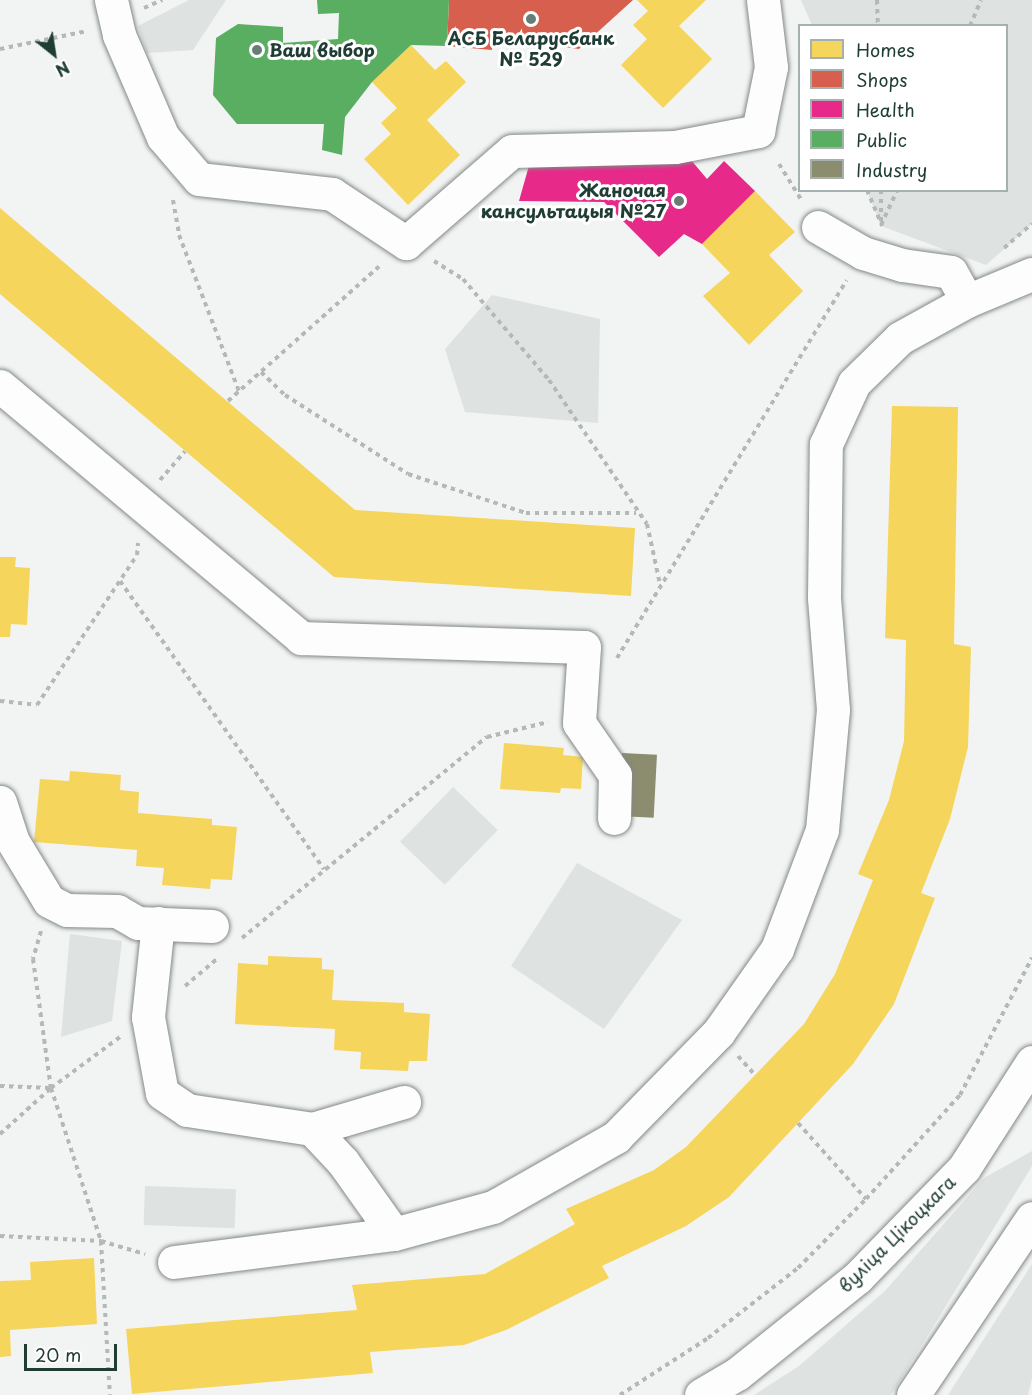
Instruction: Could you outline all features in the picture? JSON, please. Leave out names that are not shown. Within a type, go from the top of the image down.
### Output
[{"type":"main road","points":[[111,0],[119,35],[163,137],[199,179],[332,194],[406,243],[512,151],[675,147],[758,131],[771,67],[763,0]]},
{"type":"main road","points":[[818,227],[863,253],[902,265],[951,272],[967,301]]},
{"type":"main road","points":[[174,1262],[394,1234],[493,1207],[616,1137],[718,1033],[777,949],[822,830],[833,710],[824,597],[826,444],[854,382],[900,338],[967,301],[1032,274]]},
{"type":"main road","points":[[0,386],[301,638],[584,646],[579,723],[615,774],[614,818]]},
{"type":"main road","points":[[0,802],[12,840],[49,901],[68,910],[117,911],[138,923],[158,923],[225,940]]},
{"type":"main road","points":[[158,923],[148,1017],[162,1093],[187,1110],[312,1129],[404,1102]]},
{"type":"main road","name":"вуліца Цікоцкага","points":[[701,1395],[736,1374],[858,1277],[964,1168],[1032,1062]]},
{"type":"main road","points":[[312,1129],[343,1162],[394,1234]]},
{"type":"main road","points":[[913,1395],[1032,1218]]},
{"type":"path","points":[[877,0],[878,24]]},
{"type":"path","points":[[971,24],[981,0]]},
{"type":"path","points":[[780,164],[818,227]]},
{"type":"path","points":[[172,192],[179,235],[239,391]]},
{"type":"path","points":[[868,192],[881,226]]},
{"type":"path","points":[[881,192],[881,226]]},
{"type":"path","points":[[614,664],[881,226],[896,192]]},
{"type":"path","points":[[228,401],[406,243],[463,279],[549,380],[637,513],[647,524],[661,585]]},
{"type":"path","points":[[261,372],[285,395],[408,474],[526,513],[637,513]]},
{"type":"path","points":[[0,702],[37,705],[137,555],[141,502],[185,451]]},
{"type":"path","points":[[120,581],[325,869]]},
{"type":"path","points":[[0,1134],[51,1088],[148,1017],[225,940],[325,869],[487,737],[553,721],[579,723]]},
{"type":"path","points":[[49,901],[33,959],[51,1088],[101,1241],[110,1395]]},
{"type":"path","points":[[620,1395],[708,1338],[798,1268],[867,1199],[960,1095],[1032,958]]},
{"type":"path","points":[[0,1086],[51,1088]]},
{"type":"path","points":[[798,1123],[867,1199]]},
{"type":"path","points":[[0,1236],[101,1241],[174,1262]]},
{"type":"shaded area","points":[[189,0],[226,0],[193,50],[147,53],[138,26]]},
{"type":"shaded area","points":[[801,0],[1032,0],[1032,224],[986,265],[881,226],[867,192],[1008,192],[1008,24],[812,24]]},
{"type":"shaded area","points":[[492,295],[600,319],[598,423],[465,412],[445,349]]},
{"type":"shaded area","points":[[453,787],[498,830],[445,885],[400,842]]},
{"type":"shaded area","points":[[577,863],[682,920],[604,1029],[511,966]]},
{"type":"shaded area","points":[[70,934],[122,941],[112,1021],[61,1037]]},
{"type":"shaded area","points":[[1032,1151],[1032,1166],[891,1395],[754,1395],[799,1366],[885,1291],[984,1178]]},
{"type":"shaded area","points":[[145,1186],[236,1189],[235,1228],[144,1225]]},
{"type":"shaded area","points":[[1032,1264],[1032,1378],[1028,1395],[948,1395]]},
{"type":"building: Homes","points":[[637,0],[706,0],[679,26],[712,59],[663,108],[621,65],[647,39],[633,25],[648,11]]},
{"type":"building: Homes","points":[[411,45],[435,70],[446,61],[466,82],[427,120],[460,155],[408,205],[364,159],[391,134],[381,123],[397,108],[372,82]]},
{"type":"building: Homes","points":[[755,191],[795,232],[769,255],[803,291],[749,345],[703,296],[730,273],[702,244]]},
{"type":"building: Homes","points":[[0,208],[355,510],[635,528],[631,596],[334,577],[0,294]]},
{"type":"building: Homes","points":[[892,406],[958,407],[954,644],[971,647],[968,747],[950,819],[921,893],[935,898],[894,1004],[853,1064],[729,1197],[686,1226],[602,1266],[609,1278],[506,1330],[464,1345],[370,1352],[373,1373],[132,1394],[126,1329],[357,1310],[352,1285],[485,1274],[575,1224],[566,1209],[654,1170],[686,1147],[804,1024],[835,974],[873,880],[858,874],[889,800],[904,741],[906,640],[885,638]]},
{"type":"building: Homes","points":[[0,557],[16,557],[15,567],[30,568],[27,625],[11,624],[10,637],[0,637]]},
{"type":"building: Homes","points":[[504,743],[564,748],[563,755],[583,757],[581,789],[561,788],[560,793],[500,789]]},
{"type":"building: Homes","points":[[70,771],[121,775],[120,790],[139,792],[138,813],[212,819],[212,825],[237,827],[232,880],[211,879],[210,889],[162,885],[164,868],[136,866],[137,850],[34,842],[40,779],[69,781]]},
{"type":"building: Homes","points":[[268,956],[322,958],[322,969],[334,970],[332,1000],[404,1003],[404,1012],[430,1014],[427,1061],[409,1061],[408,1071],[360,1069],[361,1052],[334,1050],[335,1029],[235,1024],[238,963],[268,965]]},
{"type":"building: Homes","points":[[94,1258],[97,1324],[10,1330],[11,1356],[0,1357],[0,1281],[31,1280],[30,1262]]},
{"type":"building: Shops","name":"АСБ Беларусбанк № 529","points":[[449,0],[633,0],[579,49],[491,37],[492,50],[447,46]]},
{"type":"building: Health","name":"Жаночая кансультацыя №27","points":[[686,154],[707,179],[724,161],[755,191],[702,244],[684,234],[659,257],[604,202],[519,201],[532,155]]},
{"type":"building: Public","points":[[317,0],[449,0],[447,46],[411,45],[372,82],[345,117],[342,155],[322,150],[324,124],[237,124],[213,95],[216,38],[238,24],[283,27],[283,43],[338,39],[339,13],[318,14]]},
{"type":"building: Industry","points":[[622,753],[657,755],[654,818],[619,816]]},
{"type":"place","name":"АСБ Беларусбанк № 529","points":[[531,19]]},
{"type":"place","name":"Ваш выбор","points":[[257,50]]},
{"type":"place","name":"Жаночая кансультацыя №27","points":[[679,201]]}]
